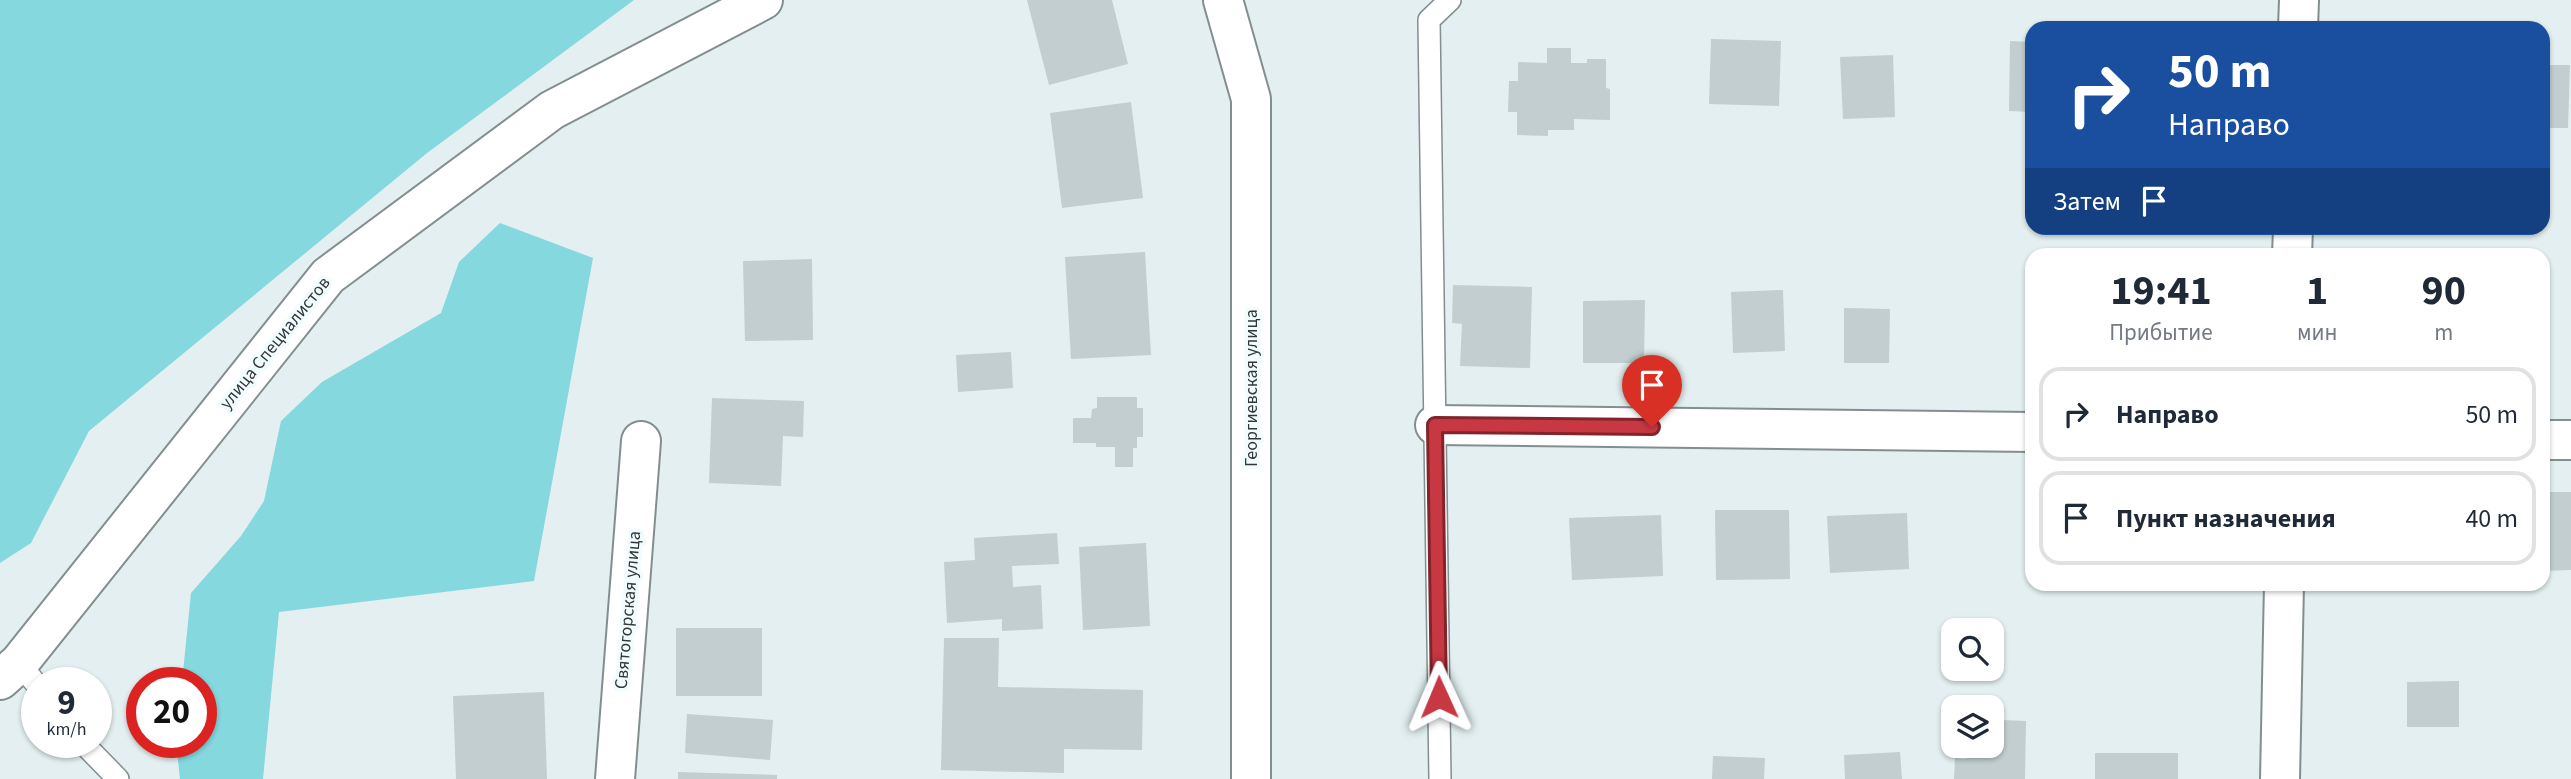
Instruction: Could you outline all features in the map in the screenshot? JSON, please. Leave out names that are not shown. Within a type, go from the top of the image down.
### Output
[{"type":"street","name":"улица Специалистов","points":[[18,676],[328,276],[552,110],[763,0]]},
{"type":"street","name":"Георгиевская улица","points":[[1223,0],[1251,99],[1251,779]]},
{"type":"street","points":[[2298,21],[2299,0]]},
{"type":"street","points":[[1435,425],[2025,432]]},
{"type":"street","points":[[2550,440],[2571,440]]},
{"type":"street","name":"Святогорская улица","points":[[615,779],[641,441]]},
{"type":"street","points":[[2280,779],[2284,591]]},
{"type":"lane","points":[[1440,779],[1429,20],[1450,0]]},
{"type":"lane","points":[[98,758],[118,779]]},
{"type":"shaded area","points":[[0,0],[634,0],[427,153],[89,431],[31,543],[0,563]]},
{"type":"shaded area","points":[[500,223],[593,258],[534,581],[279,612],[263,779],[180,779],[178,758],[217,758],[217,667],[184,667],[191,593],[241,536],[264,501],[281,421],[322,382],[441,313],[459,262]]},
{"type":"building","points":[[1027,0],[1112,0],[1128,64],[1049,85]]},
{"type":"building","points":[[1711,39],[1781,41],[1779,106],[1709,104]]},
{"type":"building","points":[[2010,41],[2025,42],[2025,112],[2009,111]]},
{"type":"building","points":[[1547,48],[1571,48],[1571,63],[1587,63],[1587,59],[1606,59],[1610,120],[1574,119],[1574,130],[1548,130],[1548,136],[1517,135],[1517,112],[1508,112],[1509,81],[1518,81],[1518,62],[1547,63]]},
{"type":"building","points":[[1893,55],[1895,117],[1843,119],[1840,57]]},
{"type":"building","points":[[2550,65],[2570,65],[2568,128],[2550,128]]},
{"type":"building","points":[[1131,102],[1143,198],[1062,208],[1050,113]]},
{"type":"building","points":[[1145,252],[1151,355],[1071,359],[1065,257]]},
{"type":"building","points":[[812,259],[813,340],[745,341],[743,261]]},
{"type":"building","points":[[1453,285],[1532,287],[1530,368],[1460,366],[1462,324],[1452,323]]},
{"type":"building","points":[[1783,290],[1785,351],[1733,353],[1731,292]]},
{"type":"building","points":[[1645,300],[1644,363],[1583,363],[1583,301]]},
{"type":"building","points":[[1844,308],[1890,309],[1889,363],[1844,363]]},
{"type":"building","points":[[1011,352],[1013,388],[958,392],[956,355]]},
{"type":"building","points":[[1097,397],[1137,397],[1137,408],[1143,408],[1143,437],[1137,437],[1137,448],[1133,448],[1133,467],[1115,467],[1115,447],[1096,447],[1096,443],[1073,443],[1073,418],[1091,418],[1092,409],[1097,408]]},
{"type":"building","points":[[712,398],[804,401],[803,437],[783,436],[781,486],[709,483]]},
{"type":"building","points":[[2550,492],[2571,492],[2571,570],[2550,571]]},
{"type":"building","points":[[1715,510],[1789,510],[1790,579],[1716,580]]},
{"type":"building","points":[[1907,513],[1909,569],[1830,573],[1827,516]]},
{"type":"building","points":[[1661,515],[1663,576],[1572,580],[1569,518]]},
{"type":"building","points":[[1057,533],[1059,564],[1012,566],[1013,587],[1041,585],[1043,629],[1002,631],[1002,619],[947,623],[944,562],[975,560],[974,538]]},
{"type":"building","points":[[1146,543],[1150,626],[1083,630],[1079,547]]},
{"type":"building","points":[[676,628],[762,628],[762,696],[676,696]]},
{"type":"building","points":[[944,638],[999,638],[998,687],[1143,690],[1142,750],[1064,749],[1064,773],[941,770]]},
{"type":"building","points":[[2459,681],[2459,727],[2407,727],[2407,682]]},
{"type":"building","points":[[544,692],[547,779],[456,779],[453,696]]},
{"type":"building","points":[[687,714],[773,720],[770,760],[685,753]]},
{"type":"building","points":[[2004,720],[2026,721],[2025,779],[1954,779],[1955,758],[2004,758]]},
{"type":"building","points":[[1900,752],[1902,779],[1845,779],[1844,755]]},
{"type":"building","points":[[2095,753],[2178,753],[2178,779],[2095,779]]},
{"type":"building","points":[[1713,756],[1765,758],[1764,779],[1712,779]]},
{"type":"building","points":[[678,772],[777,775],[777,779],[678,779]]},
{"type":"route","points":[[1439,697],[1435,425],[1652,427]]}]
